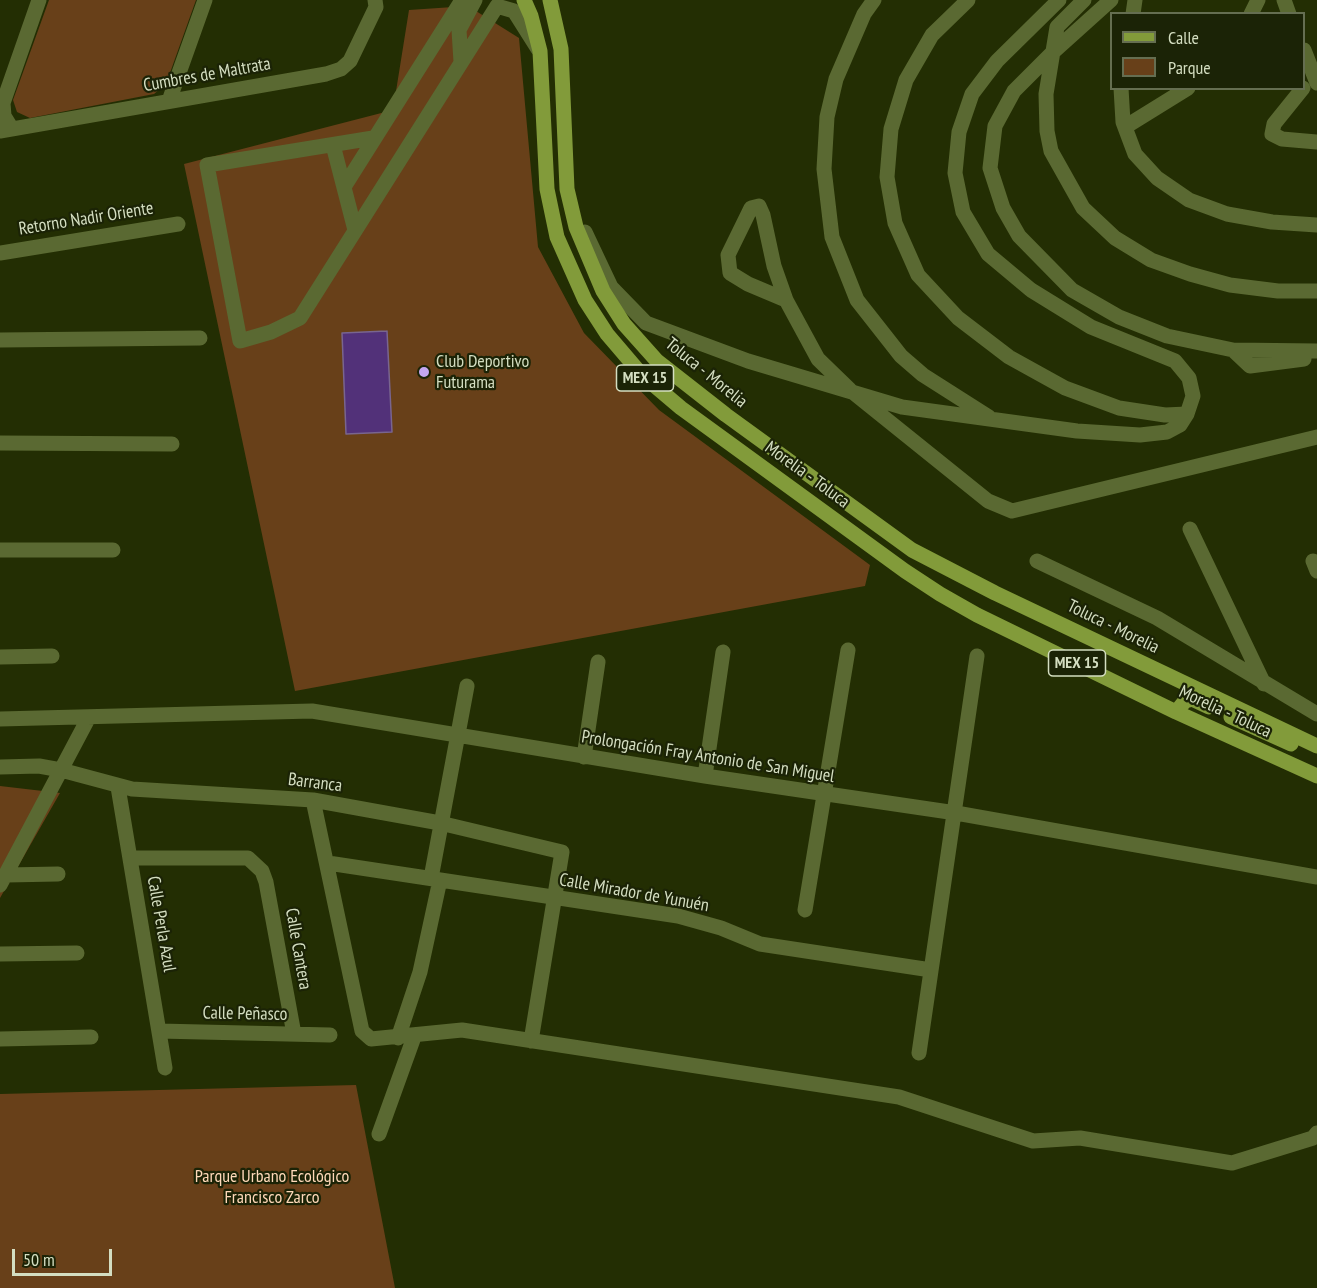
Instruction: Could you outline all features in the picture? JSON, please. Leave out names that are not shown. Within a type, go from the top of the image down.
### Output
[{"type":"main road","name":"Morelia - Toluca","points":[[524,0],[540,51],[547,189],[551,212],[567,262],[585,300],[607,334],[642,375],[681,408],[905,571],[977,615],[1176,712],[1317,776]]},
{"type":"main road","name":"Toluca - Morelia","points":[[550,0],[561,49],[567,189],[574,220],[599,282],[624,324],[665,369],[912,550],[1174,679],[1317,746]]},
{"type":"main road","points":[[977,615],[1049,640],[1162,697],[1166,696],[1174,679]]},
{"type":"main road","points":[[1176,712],[1185,701],[1192,699],[1271,736],[1317,753]]},
{"type":"street","points":[[6,130],[3,103],[39,0]]},
{"type":"street","points":[[169,101],[205,0]]},
{"type":"street","name":"Cumbres de Maltrata","points":[[6,130],[326,74],[341,69],[350,61],[368,25],[376,7],[375,0]]},
{"type":"street","points":[[344,187],[462,0]]},
{"type":"street","points":[[461,62],[459,30],[475,0]]},
{"type":"street","points":[[874,0],[864,14],[836,80],[827,117],[824,169],[832,237],[857,300],[901,356],[947,391],[994,420]]},
{"type":"street","points":[[968,0],[932,35],[906,80],[891,129],[887,177],[896,223],[918,275],[958,318],[1009,357],[1065,388],[1119,408],[1165,415],[1187,414]]},
{"type":"street","points":[[574,220],[582,225],[610,287],[646,323],[748,361],[902,407],[943,414],[1077,431],[1119,434],[1167,432],[1180,425],[1187,414],[1193,396],[1189,378],[1174,361],[1091,327],[1031,290],[988,254],[963,212],[955,172],[959,132],[972,94],[997,61],[1059,0]]},
{"type":"street","points":[[1084,0],[1057,27],[1046,94],[1047,131],[1051,151],[1083,208],[1115,238],[1151,260],[1220,282],[1278,291],[1317,291]]},
{"type":"street","points":[[1111,0],[1014,91],[996,126],[990,168],[1003,208],[1019,236],[1072,290],[1119,317],[1167,336],[1233,350],[1250,366],[1310,358],[1316,351]]},
{"type":"street","points":[[373,138],[207,165],[240,341],[271,332],[300,318],[497,6],[514,11],[540,51]]},
{"type":"street","points":[[1305,53],[1315,79]]},
{"type":"street","points":[[1121,90],[1125,127],[1135,154],[1157,178],[1189,200],[1227,214],[1272,222],[1317,225]]},
{"type":"street","points":[[1125,127],[1185,90]]},
{"type":"street","points":[[1301,90],[1274,124],[1272,134],[1282,140],[1317,142]]},
{"type":"street","points":[[333,145],[356,230]]},
{"type":"street","points":[[786,300],[748,284],[730,273],[728,255],[751,208],[759,206],[764,215],[774,266],[786,300],[818,359],[850,390],[988,501],[1012,511],[1317,437]]},
{"type":"street","name":"Retorno Nadir Oriente","points":[[0,253],[178,224]]},
{"type":"street","points":[[0,340],[200,338]]},
{"type":"street","points":[[943,414],[947,391]]},
{"type":"street","points":[[1119,408],[1119,434]]},
{"type":"street","points":[[0,443],[172,444]]},
{"type":"street","points":[[1190,529],[1264,684]]},
{"type":"street","points":[[0,550],[113,550]]},
{"type":"street","points":[[1037,561],[1157,618],[1317,714]]},
{"type":"street","points":[[805,910],[848,650]]},
{"type":"street","points":[[705,776],[723,652]]},
{"type":"street","points":[[0,657],[52,656]]},
{"type":"street","points":[[919,1053],[956,813],[977,656]]},
{"type":"street","points":[[584,757],[598,662]]},
{"type":"street","points":[[379,1134],[406,1037],[420,972],[435,879],[440,824],[467,686]]},
{"type":"street","name":"Prolongación Fray Antonio de San Miguel","points":[[0,719],[312,711],[584,757],[956,813],[1317,877]]},
{"type":"street","points":[[3,880],[89,717]]},
{"type":"street","name":"Barranca","points":[[1,769],[39,766],[118,787],[314,800],[440,824],[562,852],[554,899]]},
{"type":"street","name":"Calle Perla Azul","points":[[118,787],[165,1068]]},
{"type":"street","points":[[314,800],[362,1031],[371,1039],[462,1030],[899,1097],[1033,1141],[1080,1137],[1232,1163],[1313,1138],[1317,1133]]},
{"type":"street","name":"Calle Cantera","points":[[130,858],[248,858],[262,871],[266,882],[294,1034]]},
{"type":"street","name":"Calle Mirador de Yunuén","points":[[328,863],[678,916],[721,928],[760,944],[931,970]]},
{"type":"street","points":[[3,880],[58,874]]},
{"type":"street","points":[[531,1041],[554,899]]},
{"type":"street","points":[[0,954],[77,953]]},
{"type":"street","name":"Calle Peñasco","points":[[159,1032],[330,1035]]},
{"type":"street","points":[[0,1039],[91,1037]]},
{"type":"green space","points":[[49,0],[196,0],[166,84],[154,94],[30,118],[17,112],[13,100]]},
{"type":"green space","name":"Club Deportivo Futurama","points":[[468,6],[519,38],[538,247],[584,333],[659,410],[870,565],[865,586],[295,691],[184,164],[393,110],[409,10]]},
{"type":"green space","points":[[0,786],[60,793],[0,898]]},
{"type":"green space","name":"Parque Urbano Ecológico Francisco Zarco","points":[[356,1085],[395,1288],[0,1288],[0,1094]]},
{"type":"shaded area","points":[[387,331],[392,432],[346,434],[342,333]]},
{"type":"place","name":"Club Deportivo Futurama","points":[[424,372]]}]
